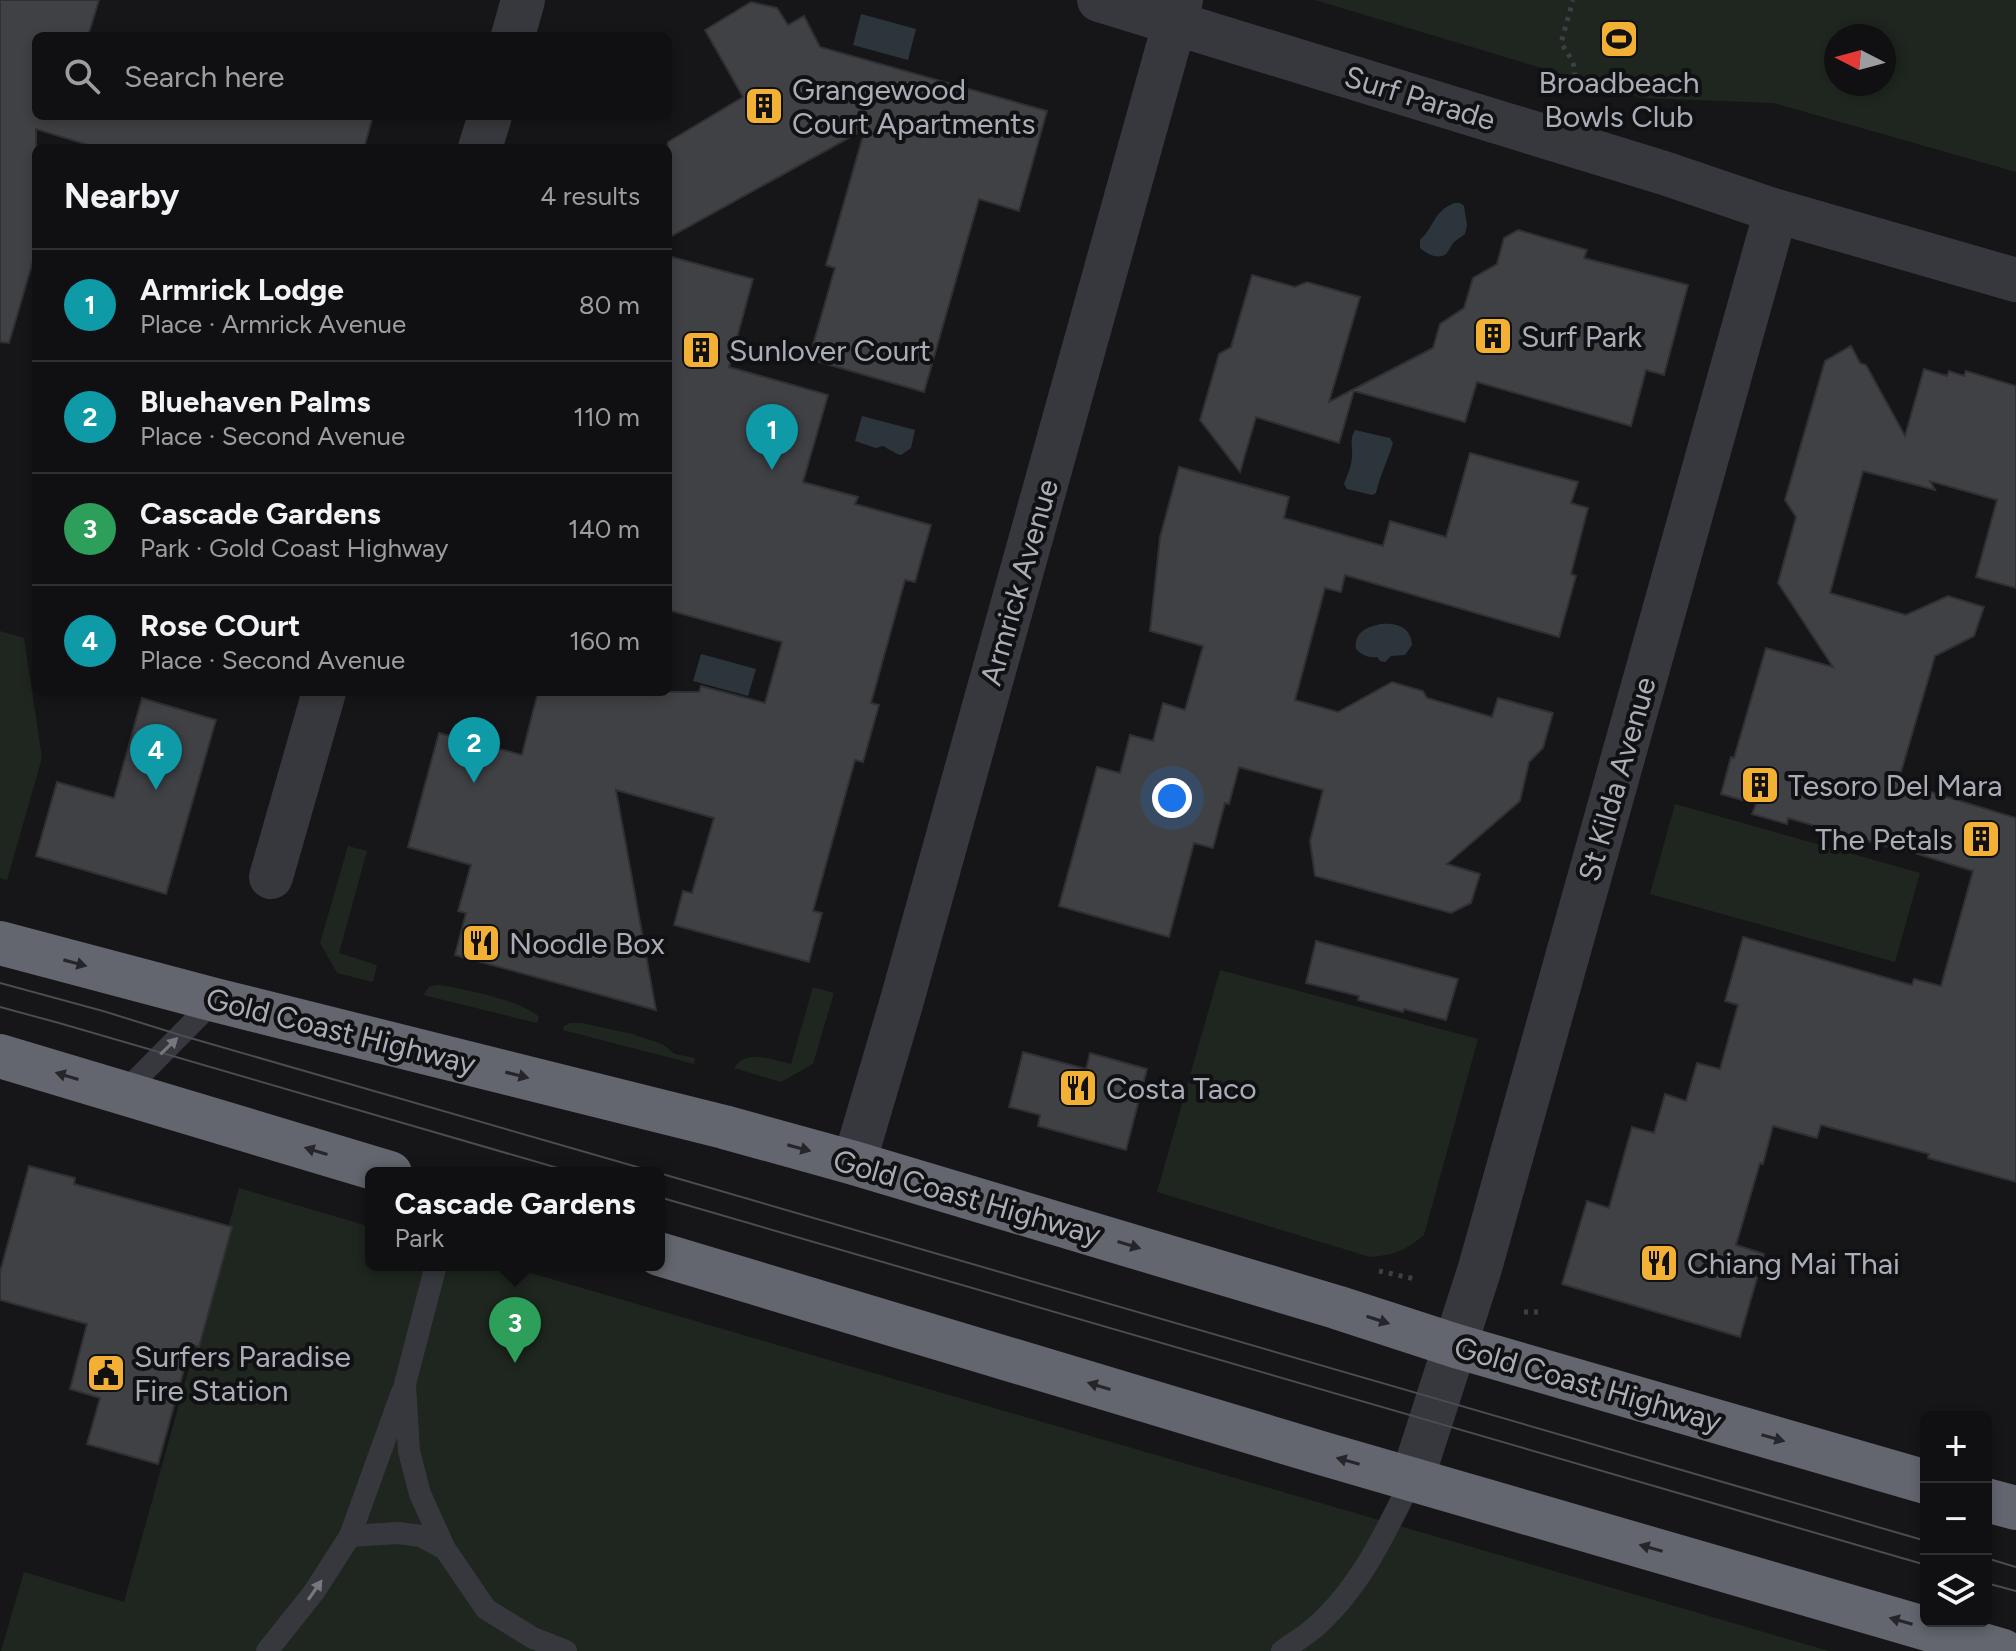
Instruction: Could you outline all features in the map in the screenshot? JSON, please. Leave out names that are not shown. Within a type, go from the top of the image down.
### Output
[{"type":"highway","name":"Gold Coast Highway","points":[[0,943],[854,1163],[1336,1307],[1456,1346],[1920,1480]]},
{"type":"highway","points":[[0,1056],[370,1167]]},
{"type":"highway","points":[[665,1256],[1412,1479],[2003,1651]]},
{"type":"highway","points":[[1992,1502],[2016,1508]]},
{"type":"street","points":[[514,32],[523,0]]},
{"type":"street","name":"Surf Parade","points":[[1099,0],[1177,12],[1295,59],[1664,173],[1776,211],[2016,280]]},
{"type":"street","name":"Armrick Avenue","points":[[854,1163],[897,1019],[1177,12]]},
{"type":"street","points":[[481,144],[489,120]]},
{"type":"street","name":"St Kilda Avenue","points":[[1412,1479],[1485,1252],[1776,211]]},
{"type":"street","points":[[271,877],[323,696]]},
{"type":"lane","points":[[123,1093],[215,1000]]},
{"type":"lane","points":[[267,1651],[314,1592],[350,1536],[405,1384],[434,1271]]},
{"type":"lane","points":[[405,1384],[409,1451],[420,1494],[445,1549],[486,1609],[533,1638],[566,1651]]},
{"type":"lane","points":[[1282,1651],[1312,1630],[1344,1598],[1367,1566],[1412,1479]]},
{"type":"lane","points":[[350,1536],[398,1533],[421,1536],[445,1549]]},
{"type":"path","points":[[1571,86],[1576,68],[1561,43],[1573,0]]},
{"type":"path","points":[[1379,1271],[1415,1279]]},
{"type":"path","points":[[1524,1312],[1540,1312]]},
{"type":"shaded area","points":[[1315,0],[2016,0],[2016,172],[1774,103],[1642,98]]},
{"type":"shaded area","points":[[861,14],[916,29],[908,60],[853,45]]},
{"type":"shaded area","points":[[1454,203],[1464,206],[1465,234],[1454,242],[1446,254],[1429,254],[1420,248],[1420,240],[1438,215]]},
{"type":"shaded area","points":[[862,416],[915,430],[911,448],[901,455],[883,446],[876,448],[855,441]]},
{"type":"shaded area","points":[[1355,430],[1390,438],[1393,443],[1376,493],[1372,495],[1347,489],[1344,484],[1351,463]]},
{"type":"shaded area","points":[[1381,624],[1398,625],[1406,630],[1412,645],[1405,655],[1391,656],[1385,662],[1377,657],[1365,656],[1356,649],[1357,638],[1362,631]]},
{"type":"shaded area","points":[[0,631],[24,638],[42,758],[7,880],[0,878]]},
{"type":"shaded area","points":[[701,654],[756,669],[748,696],[693,681]]},
{"type":"shaded area","points":[[1675,804],[1920,873],[1895,962],[1650,894]]},
{"type":"shaded area","points":[[348,846],[367,851],[339,953],[377,965],[373,982],[337,973],[320,943]]},
{"type":"shaded area","points":[[1220,970],[1478,1039],[1424,1235],[1399,1251],[1370,1257],[1157,1192]]},
{"type":"shaded area","points":[[437,985],[475,992],[521,1006],[539,1017],[537,1023],[423,995],[429,987]]},
{"type":"shaded area","points":[[813,987],[834,993],[813,1064],[781,1082],[734,1068],[739,1062],[752,1057],[791,1064]]},
{"type":"shaded area","points":[[570,1023],[632,1034],[662,1044],[675,1054],[695,1058],[694,1064],[563,1030]]},
{"type":"shaded area","points":[[239,1188],[365,1225],[365,1271],[524,1271],[1829,1651],[1,1651],[24,1572],[124,1602]]},
{"type":"building","points":[[0,0],[99,0],[89,32],[32,32],[32,120],[372,120],[365,144],[85,144],[36,129],[36,144],[32,144],[32,265],[9,343],[0,342]]},
{"type":"building","points":[[751,2],[777,8],[788,25],[804,16],[820,47],[1047,111],[1019,211],[979,199],[924,392],[809,359],[835,268],[826,265],[865,129],[672,236],[672,144],[668,142],[743,97],[705,30]]},
{"type":"building","points":[[1518,230],[1587,250],[1584,258],[1688,285],[1664,375],[1646,370],[1631,426],[1477,382],[1465,422],[1354,391],[1339,443],[1256,417],[1240,472],[1200,420],[1219,354],[1231,347],[1252,275],[1295,287],[1307,282],[1360,297],[1329,402],[1433,348],[1440,324],[1464,308],[1473,278],[1497,264],[1504,238]]},
{"type":"building","points":[[672,257],[753,279],[729,367],[828,395],[803,482],[858,497],[855,504],[931,525],[915,582],[905,580],[871,703],[879,705],[863,762],[855,760],[813,911],[822,913],[809,962],[674,925],[683,891],[692,893],[714,818],[616,790],[656,1010],[455,955],[466,913],[458,911],[471,865],[408,847],[439,733],[522,755],[537,696],[672,696],[672,692],[699,692],[701,686],[765,703],[782,642],[672,611]]},
{"type":"building","points":[[1851,346],[1860,363],[1866,365],[1905,436],[1924,369],[1947,376],[1949,371],[1964,376],[1966,371],[2016,386],[2016,588],[1976,577],[1997,500],[1930,481],[1935,490],[1863,471],[1830,593],[1906,615],[1948,596],[1984,607],[1974,636],[1935,656],[1898,782],[2016,818],[2016,1182],[1928,1158],[1929,1154],[1821,1125],[1817,1138],[1773,1126],[1736,1245],[1764,1254],[1740,1337],[1562,1284],[1587,1201],[1609,1208],[1632,1127],[1654,1133],[1665,1094],[1686,1101],[1697,1063],[1720,1069],[1738,1005],[1725,1001],[1743,937],[1912,985],[1914,979],[1941,986],[1973,871],[1788,818],[1787,824],[1752,814],[1756,804],[1721,794],[1766,648],[1833,667],[1778,583],[1796,517],[1785,500],[1825,361]]},
{"type":"building","points":[[1470,453],[1578,482],[1571,503],[1588,508],[1571,574],[1576,576],[1559,637],[1345,575],[1341,592],[1325,588],[1295,700],[1338,712],[1392,682],[1423,691],[1427,698],[1492,717],[1498,698],[1553,713],[1543,748],[1529,762],[1520,801],[1447,864],[1480,874],[1471,903],[1451,913],[1315,876],[1310,841],[1323,790],[1239,767],[1213,848],[1194,843],[1169,937],[1059,906],[1097,767],[1120,773],[1130,735],[1153,741],[1163,703],[1185,710],[1203,646],[1150,631],[1160,537],[1179,467],[1289,497],[1284,518],[1383,546],[1390,521],[1446,537]]},
{"type":"building","points":[[142,698],[216,720],[166,894],[36,856],[57,782],[114,798]]},
{"type":"building","points":[[1316,941],[1458,979],[1446,1020],[1404,1009],[1403,1012],[1358,1000],[1359,996],[1306,983]]},
{"type":"building","name":"Costa Taco","points":[[1023,1052],[1086,1069],[1090,1053],[1147,1069],[1126,1150],[1038,1126],[1040,1115],[1009,1107]]},
{"type":"building","points":[[29,1166],[75,1178],[74,1184],[232,1227],[199,1347],[191,1344],[158,1464],[87,1444],[100,1398],[70,1389],[87,1324],[0,1300],[0,1272]]},
{"type":"tram line","points":[[0,983],[637,1167]]},
{"type":"tram line","points":[[0,1007],[554,1167]]},
{"type":"tram line","points":[[665,1175],[1920,1539]]},
{"type":"tram line","points":[[665,1199],[1920,1563]]},
{"type":"tram line","points":[[1992,1560],[2016,1567]]},
{"type":"tram line","points":[[1992,1585],[2016,1591]]},
{"type":"place","name":"Broadbeach Bowls Club","points":[[1619,39]]},
{"type":"place","name":"Grangewood Court Apartments","points":[[764,106]]},
{"type":"place","name":"Surf Park","points":[[1493,336]]},
{"type":"place","name":"Sunlover Court","points":[[701,350]]},
{"type":"place","name":"Armrick Lodge","points":[[772,470]]},
{"type":"place","name":"Bluehaven Palms","points":[[474,783]]},
{"type":"place","name":"Tesoro Del Mara","points":[[1760,785]]},
{"type":"place","name":"Rose COurt","points":[[156,790]]},
{"type":"place","name":"The Petals","points":[[1981,839]]},
{"type":"place","name":"Noodle Box","points":[[481,943]]},
{"type":"place","name":"Costa Taco","points":[[1078,1088]]},
{"type":"place","name":"Chiang Mai Thai","points":[[1659,1263]]},
{"type":"place","name":"Cascade Gardens","points":[[515,1363]]},
{"type":"place","name":"Surfers Paradise Fire Station","points":[[106,1373]]}]
